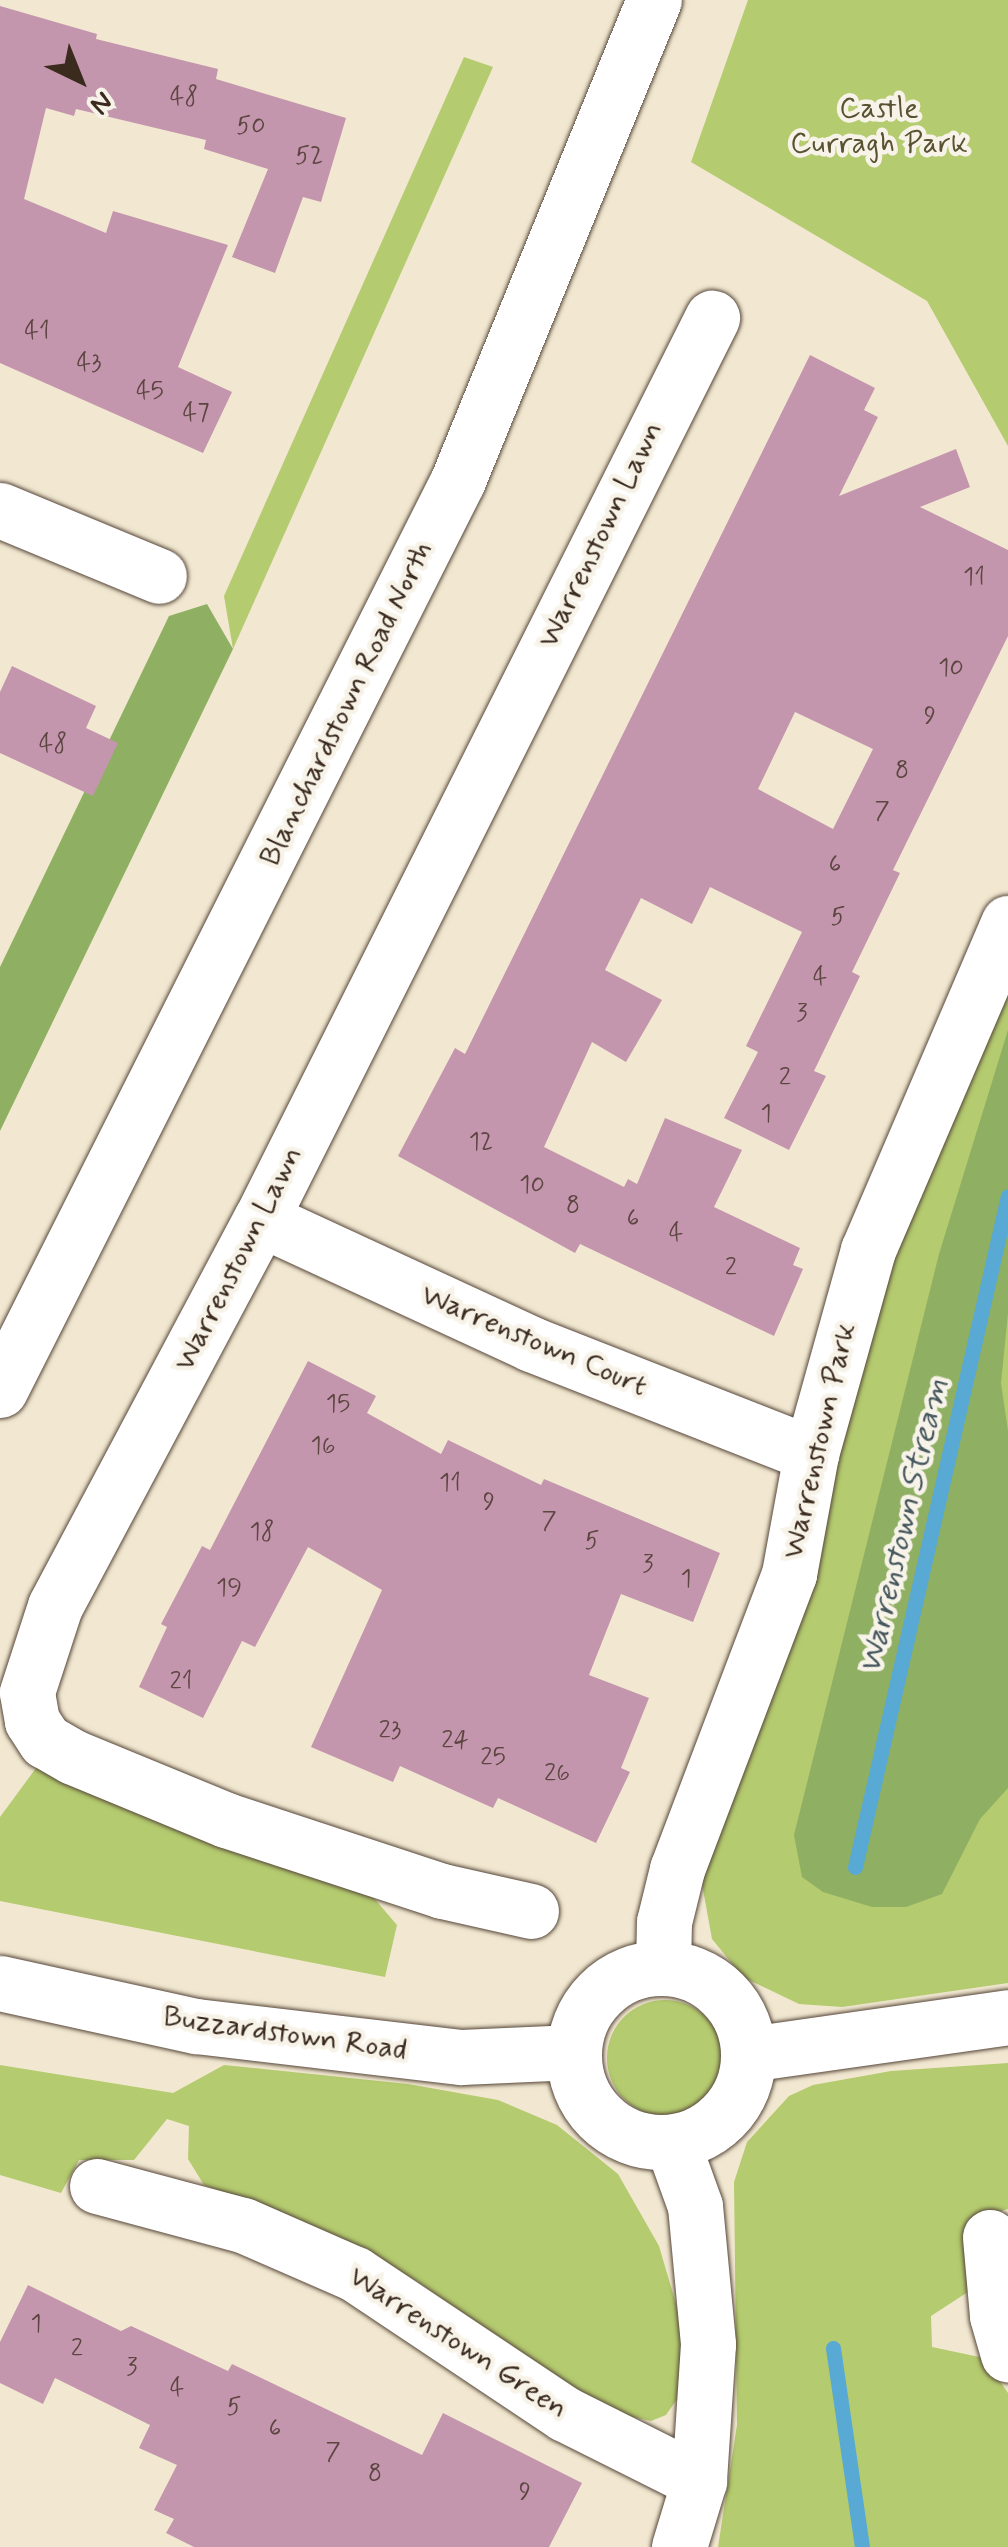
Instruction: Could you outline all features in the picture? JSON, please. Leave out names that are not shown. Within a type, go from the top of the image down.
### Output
[{"type":"street","name":"Blanchardstown Road North","points":[[0,1390],[458,480],[654,0]]},
{"type":"street","name":"Warrenstown Lawn","points":[[532,1911],[442,1890],[226,1820],[72,1757],[45,1741],[32,1721],[30,1668],[56,1606],[261,1220],[712,318]]},
{"type":"street","points":[[0,510],[159,576]]},
{"type":"street","name":"Warrenstown Park","points":[[662,1968],[664,1922],[676,1870],[789,1574],[810,1454],[868,1250],[1008,923]]},
{"type":"street","name":"Warrenstown Court","points":[[261,1220],[531,1344],[810,1454]]},
{"type":"street","points":[[662,1968],[689,1972],[732,2004],[748,2054],[734,2102],[697,2135],[672,2142],[642,2140],[592,2108],[578,2082],[574,2052],[579,2025],[611,1983],[662,1968]]},
{"type":"street","name":"Buzzardstown Road","points":[[0,1983],[196,2026],[461,2057],[574,2052]]},
{"type":"street","points":[[748,2054],[1008,2017]]},
{"type":"street","points":[[672,2142],[695,2206],[708,2344],[698,2482],[679,2547]]},
{"type":"street","name":"Warrenstown Green","points":[[97,2186],[242,2225],[355,2274],[565,2414],[698,2482]]},
{"type":"street","points":[[990,2237],[997,2316],[1008,2354]]},
{"type":"green space","name":"Castle Curragh Park","points":[[748,0],[1008,0],[1008,446],[927,301],[691,162]]},
{"type":"green space","points":[[464,57],[493,67],[233,649],[224,596]]},
{"type":"green space","points":[[207,604],[233,649],[0,1131],[0,967],[169,616]]},
{"type":"green space","points":[[1008,971],[1008,1983],[842,2007],[799,2004],[743,1977],[712,1939],[702,1884],[706,1855],[868,1313]]},
{"type":"green space","points":[[1008,1030],[1008,1313],[1001,1383],[1008,1431],[1008,1788],[980,1819],[942,1894],[906,1907],[872,1907],[823,1892],[802,1877],[794,1835],[939,1254]]},
{"type":"green space","points":[[39,1764],[209,1839],[373,1897],[397,1925],[385,1977],[0,1901],[0,1817]]},
{"type":"green space","points":[[665,2000],[687,2005],[706,2017],[718,2036],[723,2058],[718,2080],[706,2099],[687,2111],[665,2116],[643,2111],[624,2099],[612,2080],[607,2058],[612,2036],[624,2017],[643,2005]]},
{"type":"green space","points":[[1008,2063],[1008,2209],[967,2221],[974,2288],[931,2316],[932,2347],[984,2358],[1008,2393],[1008,2547],[718,2547],[737,2425],[734,2182],[747,2142],[789,2096],[813,2085],[891,2071]]},
{"type":"green space","points":[[0,2065],[173,2093],[224,2065],[408,2084],[498,2100],[557,2125],[618,2174],[659,2246],[684,2331],[682,2392],[666,2415],[651,2421],[605,2411],[415,2280],[357,2248],[204,2185],[188,2159],[189,2126],[167,2119],[134,2160],[79,2160],[61,2193],[0,2175]]},
{"type":"building","points":[[0,6],[97,34],[96,39],[218,69],[216,79],[346,118],[321,202],[303,197],[275,273],[232,257],[268,169],[204,149],[206,140],[76,109],[74,116],[46,108],[24,199],[106,233],[113,211],[228,245],[178,367],[232,392],[203,453],[0,363]]},
{"type":"building","points":[[810,355],[875,388],[864,410],[878,417],[839,496],[956,449],[970,487],[920,507],[1008,550],[1008,636],[893,870],[900,873],[852,972],[860,976],[814,1071],[826,1076],[789,1150],[724,1118],[758,1052],[746,1046],[802,932],[710,887],[692,924],[641,898],[605,970],[662,1000],[626,1062],[592,1042],[544,1147],[624,1187],[628,1179],[637,1184],[665,1118],[742,1150],[714,1207],[800,1248],[793,1265],[803,1269],[774,1336],[580,1244],[575,1253],[398,1156],[455,1048],[465,1054]],"holes":[[[795,712],[873,749],[833,829],[758,789]]]},
{"type":"building","points":[[12,666],[96,706],[86,728],[118,743],[93,796],[0,753],[0,692]]},
{"type":"building","points":[[308,1361],[376,1396],[367,1413],[441,1454],[448,1440],[541,1485],[544,1479],[720,1553],[693,1622],[621,1594],[589,1675],[649,1698],[621,1768],[630,1772],[596,1843],[498,1798],[493,1808],[400,1766],[393,1782],[311,1747],[382,1590],[308,1547],[255,1647],[242,1641],[203,1718],[139,1687],[167,1627],[161,1624],[202,1546],[210,1550]]},
{"type":"building","points":[[28,2285],[121,2331],[131,2326],[228,2371],[232,2364],[422,2455],[443,2413],[582,2483],[549,2547],[194,2547],[166,2533],[174,2519],[154,2510],[177,2465],[139,2448],[150,2425],[55,2378],[43,2404],[0,2383],[0,2342]]},
{"type":"waterway","name":"Warrenstown Stream","points":[[855,1867],[1008,1196]]},
{"type":"waterway","name":"Warrenstown Stream","points":[[833,2348],[862,2547]]}]
